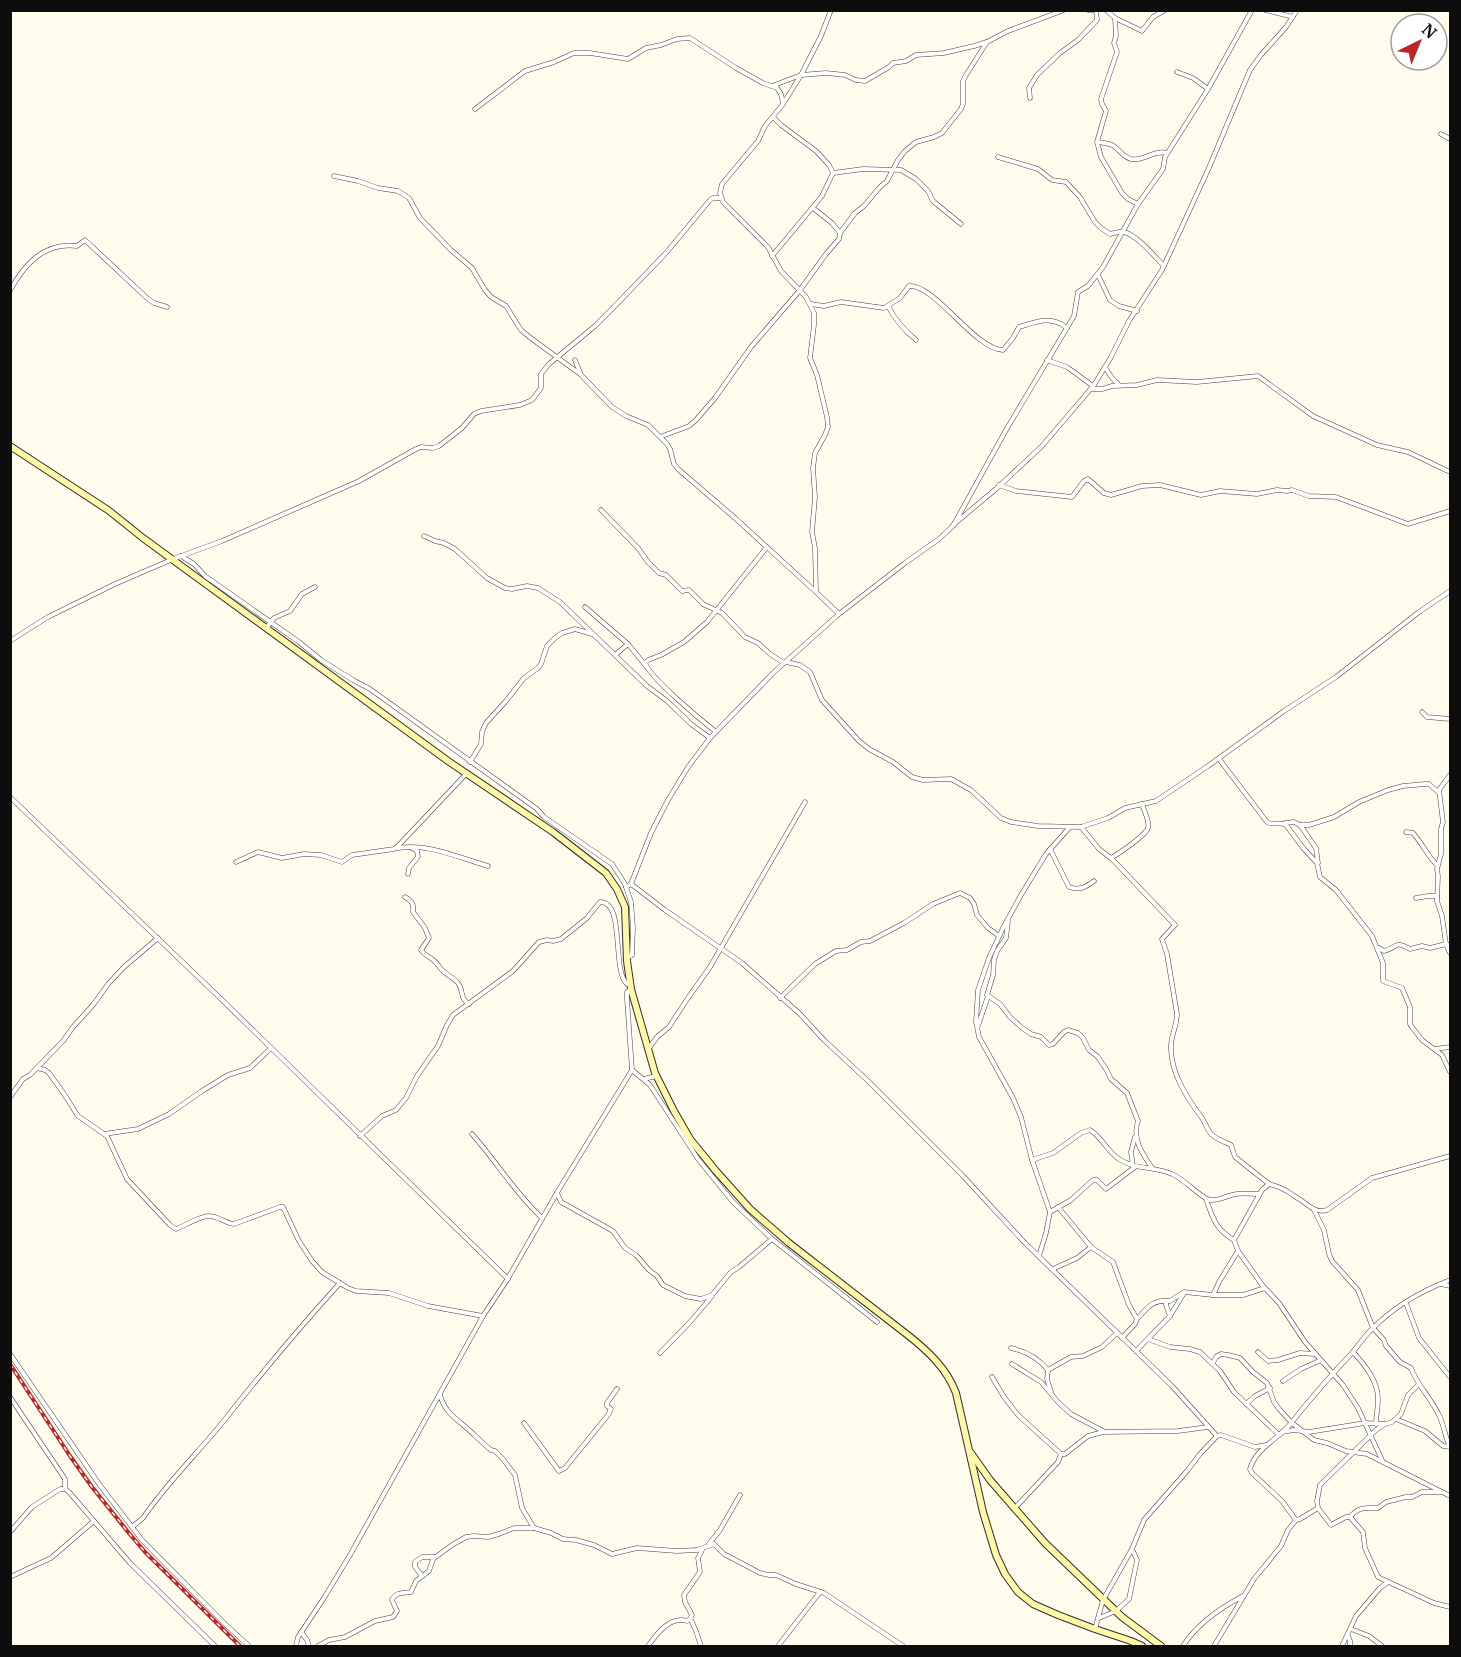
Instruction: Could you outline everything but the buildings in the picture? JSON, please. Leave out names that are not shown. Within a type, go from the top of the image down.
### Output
[{"type":"street","points":[[816,592],[815,548],[812,532],[815,497],[813,468],[815,453],[828,427],[817,375],[810,358],[814,313],[811,304],[781,271],[765,244],[721,198],[720,190],[722,183],[758,141],[765,126],[783,104],[801,75],[821,36],[831,10]]},
{"type":"street","points":[[772,86],[801,75],[826,73],[865,81],[893,63],[906,61],[916,55],[944,53],[987,42],[1008,31],[1064,10]]},
{"type":"street","points":[[1030,98],[1029,88],[1037,75],[1078,40],[1097,20],[1095,10],[1088,10]]},
{"type":"street","points":[[1106,10],[1115,18],[1142,31],[1153,17],[1165,10]]},
{"type":"street","points":[[952,526],[1074,316],[1078,292],[1088,286],[1098,275],[1135,205],[1163,169],[1167,153],[1208,89],[1252,10]]},
{"type":"street","points":[[1264,10],[1293,17]]},
{"type":"street","points":[[626,887],[631,884],[651,834],[668,800],[688,767],[710,738],[773,673],[839,614],[939,539],[1042,446],[1091,387],[1164,266],[1250,70],[1297,10]]},
{"type":"street","points":[[1115,18],[1114,43],[1117,52],[1101,99],[1106,111],[1098,142],[1101,157],[1106,166],[1122,193],[1135,205]]},
{"type":"street","points":[[475,109],[525,71],[574,53],[590,52],[628,59],[646,48],[685,38],[694,40],[736,68],[779,90],[783,104]]},
{"type":"street","points":[[660,437],[689,426],[696,420],[715,398],[751,347],[800,290],[839,239],[840,233],[855,213],[887,181],[898,160],[914,143],[942,132],[963,107],[963,81],[987,42]]},
{"type":"street","points":[[1177,72],[1192,78],[1208,89]]},
{"type":"street","points":[[773,117],[816,151],[833,173]]},
{"type":"street","points":[[1441,134],[1450,139]]},
{"type":"street","points":[[1098,142],[1113,145],[1131,159],[1148,157],[1161,151],[1167,153]]},
{"type":"street","points":[[998,157],[1038,169],[1052,180],[1066,182],[1080,197],[1101,228],[1110,234],[1123,231],[1140,242],[1164,266]]},
{"type":"street","points":[[833,173],[863,169],[901,170],[916,179],[928,191],[933,201],[961,224]]},
{"type":"street","points":[[772,256],[822,196],[833,173]]},
{"type":"street","points":[[334,176],[398,191],[409,198],[420,218],[472,268],[488,294],[506,306],[521,330],[581,375],[612,407],[648,425],[670,449],[672,460],[678,469],[711,496],[839,614]]},
{"type":"street","points":[[10,641],[64,609],[115,584],[359,481],[416,449],[439,446],[462,428],[474,414],[520,405],[532,400],[541,388],[542,371],[612,309],[666,253],[710,200],[721,198]]},
{"type":"street","points":[[813,207],[840,233]]},
{"type":"street","points":[[10,290],[21,271],[41,253],[65,245],[77,246],[86,240],[148,299],[167,308]]},
{"type":"street","points":[[1098,275],[1110,300],[1119,306],[1137,311]]},
{"type":"street","points":[[811,304],[824,306],[842,302],[884,308],[900,298],[909,286],[916,286],[996,350],[1004,350],[1008,347],[1018,327],[1053,320],[1067,328]]},
{"type":"street","points":[[888,306],[897,318],[898,324],[916,340]]},
{"type":"street","points":[[575,360],[581,375]]},
{"type":"street","points":[[1047,360],[1067,367],[1091,387],[1102,389],[1157,380],[1197,382],[1258,376],[1313,416],[1377,445],[1408,452],[1450,472]]},
{"type":"street","points":[[1105,367],[1112,378],[1123,386]]},
{"type":"street","points":[[10,446],[108,510],[173,559],[269,625],[370,689],[612,864],[626,887],[631,902],[632,956],[627,958]]},
{"type":"street","points":[[999,485],[1017,491],[1072,497],[1083,481],[1088,479],[1104,493],[1111,495],[1142,486],[1160,485],[1201,495],[1220,491],[1257,494],[1292,490],[1309,496],[1336,497],[1408,524],[1450,511]]},
{"type":"street","points":[[601,510],[638,548],[648,562],[682,591],[689,590],[703,604],[722,613],[745,637],[758,643],[770,654],[785,662],[806,668],[814,679],[822,700],[869,749],[893,762],[912,777],[923,780],[951,779],[971,790],[1001,818],[1038,826],[1081,827],[1108,818],[1125,808],[1156,801],[1336,677],[1419,612],[1450,591]]},
{"type":"street","points":[[424,537],[455,549],[487,578],[505,588],[527,586],[540,589],[571,610],[656,694],[710,738]]},
{"type":"street","points":[[646,667],[645,663],[648,660],[684,642],[706,622],[767,547]]},
{"type":"street","points":[[181,556],[466,773],[553,832],[606,873],[625,907],[627,958],[640,1024],[657,1076],[690,1139],[750,1209],[789,1243],[909,1336],[942,1366],[952,1382],[962,1416],[996,1555],[1005,1574],[1018,1592],[1025,1599],[1050,1611],[1142,1647]]},
{"type":"street","points":[[269,625],[274,618],[288,612],[302,594],[315,586]]},
{"type":"street","points":[[585,607],[627,644],[659,681],[716,732]]},
{"type":"street","points":[[470,762],[481,744],[482,732],[486,723],[524,678],[538,668],[547,646],[562,633],[575,629],[594,635]]},
{"type":"street","points":[[615,655],[627,644]]},
{"type":"street","points":[[1422,712],[1427,717],[1450,719]]},
{"type":"street","points":[[1219,759],[1266,822],[1272,824],[1294,822],[1309,825],[1334,817],[1359,802],[1395,788],[1429,784],[1438,793]]},
{"type":"street","points":[[394,849],[466,773]]},
{"type":"street","points":[[1450,775],[1438,793],[1443,822],[1441,854],[1437,865],[1437,896],[1450,953]]},
{"type":"street","points":[[10,797],[508,1279]]},
{"type":"street","points":[[649,1048],[669,1027],[710,967],[805,802]]},
{"type":"street","points":[[1111,858],[1125,850],[1148,828],[1149,824],[1142,804]]},
{"type":"street","points":[[1284,823],[1319,867]]},
{"type":"street","points":[[1300,825],[1316,848],[1320,877],[1336,890],[1368,929],[1383,963],[1383,981],[1402,988],[1410,1007],[1410,1024],[1422,1040],[1444,1058],[1450,1072]]},
{"type":"street","points":[[1081,827],[1099,849],[1111,858],[1174,925],[1162,939],[1167,954],[1177,1014],[1171,1047],[1175,1071],[1191,1105],[1202,1118],[1209,1132],[1231,1145],[1235,1157],[1269,1184],[1296,1197],[1314,1210],[1322,1212],[1372,1178],[1450,1156]]},
{"type":"street","points":[[1039,1256],[1050,1212],[1032,1160],[1021,1118],[983,1044],[977,1026],[978,990],[983,970],[1009,917],[1038,866],[1069,828]]},
{"type":"street","points":[[1406,832],[1413,833],[1437,865]]},
{"type":"street","points":[[404,840],[404,843],[417,851],[418,857],[409,868],[408,874]]},
{"type":"street","points":[[236,862],[258,852],[282,858],[304,854],[321,855],[342,862],[352,855],[408,846],[445,852],[488,866]]},
{"type":"street","points":[[1050,849],[1069,887],[1082,889],[1094,881]]},
{"type":"street","points":[[631,884],[664,910],[742,963],[799,1014],[963,1176],[1039,1256],[1172,1386],[1217,1436]]},
{"type":"street","points":[[780,998],[815,964],[836,951],[847,950],[861,942],[870,941],[933,904],[960,893],[970,898],[977,915],[988,928],[999,936]]},
{"type":"street","points":[[1416,898],[1437,896]]},
{"type":"street","points":[[405,897],[412,901],[413,912],[425,928],[429,938],[421,950],[423,954],[435,961],[445,973],[457,981],[464,1001],[469,1004]]},
{"type":"street","points":[[360,1136],[382,1116],[396,1110],[406,1098],[417,1076],[438,1046],[453,1015],[513,971],[539,942],[561,939],[587,918],[600,902],[610,904],[616,918],[620,974],[631,987]]},
{"type":"street","points":[[977,1026],[988,996],[994,960],[1006,938],[1009,917]]},
{"type":"street","points":[[10,1097],[23,1079],[63,1041],[109,983],[158,938]]},
{"type":"street","points":[[1377,946],[1384,951],[1398,944],[1410,949],[1418,946],[1430,948],[1448,945]]},
{"type":"street","points":[[296,1647],[297,1638],[350,1555],[483,1316],[508,1279],[557,1192],[632,1070],[627,999],[627,992],[631,987]]},
{"type":"street","points":[[988,996],[1000,1004],[1021,1027],[1041,1037],[1049,1045],[1068,1030],[1078,1033],[1083,1038],[1089,1050],[1106,1069],[1111,1079],[1127,1093],[1138,1121],[1131,1152],[1134,1167]]},
{"type":"street","points":[[1434,1049],[1450,1047]]},
{"type":"street","points":[[103,1134],[137,1130],[169,1114],[202,1090],[228,1075],[250,1068],[271,1048]]},
{"type":"street","points":[[37,1068],[49,1073],[78,1116],[107,1136],[127,1179],[176,1229],[204,1216],[212,1216],[234,1224],[283,1207],[299,1241],[312,1261],[322,1272],[340,1283],[356,1291],[389,1293],[428,1306],[483,1316]]},
{"type":"street","points":[[632,1070],[650,1085],[698,1159],[733,1202],[772,1239],[877,1322]]},
{"type":"street","points":[[644,1079],[657,1076]]},
{"type":"street","points":[[1032,1160],[1053,1153],[1075,1136],[1090,1130],[1114,1155],[1134,1167],[1152,1168],[1173,1174],[1206,1199],[1214,1222],[1234,1240],[1239,1251],[1279,1303],[1305,1342],[1333,1372],[1358,1408],[1383,1461]]},
{"type":"street","points":[[472,1134],[510,1183],[542,1218]]},
{"type":"street","points":[[1135,1136],[1152,1168]]},
{"type":"street","points":[[1050,1212],[1071,1200],[1093,1180],[1097,1180],[1104,1188],[1108,1188],[1134,1167]]},
{"type":"street","points":[[1234,1240],[1260,1194],[1269,1184]]},
{"type":"street","points":[[557,1192],[561,1202],[613,1231],[626,1248],[636,1255],[663,1285],[685,1296],[701,1299],[712,1295]]},
{"type":"street","points":[[1206,1199],[1219,1200],[1235,1194],[1260,1194]]},
{"type":"street","points":[[1058,1207],[1091,1247],[1113,1262],[1129,1305],[1137,1319]]},
{"type":"street","points":[[1314,1210],[1324,1230],[1330,1258],[1358,1290],[1373,1328],[1400,1362],[1410,1366],[1414,1377],[1440,1417],[1450,1447],[1443,1446],[1425,1431],[1396,1419]]},
{"type":"street","points":[[660,1353],[691,1321],[731,1272],[772,1239]]},
{"type":"street","points":[[1053,1269],[1077,1258],[1091,1247]]},
{"type":"street","points":[[1213,1295],[1239,1251]]},
{"type":"street","points":[[1296,1520],[1282,1501],[1252,1473],[1250,1468],[1252,1461],[1292,1423],[1333,1372],[1373,1328],[1422,1292],[1450,1280]]},
{"type":"street","points":[[132,1527],[340,1283]]},
{"type":"street","points":[[1441,1284],[1450,1286]]},
{"type":"street","points":[[1122,1338],[1136,1324],[1137,1319],[1155,1302],[1162,1299],[1170,1301],[1184,1292],[1243,1295],[1265,1287]]},
{"type":"street","points":[[1136,1350],[1170,1316],[1184,1292]]},
{"type":"street","points":[[1166,1301],[1170,1316]]},
{"type":"street","points":[[1406,1303],[1419,1338],[1450,1377]]},
{"type":"street","points":[[1048,1370],[1071,1357],[1083,1356],[1102,1347],[1117,1333]]},
{"type":"street","points":[[1148,1339],[1175,1348],[1187,1348],[1200,1352],[1220,1371],[1234,1392],[1280,1434]]},
{"type":"street","points":[[1011,1348],[1034,1357],[1048,1370]]},
{"type":"street","points":[[1258,1352],[1268,1361],[1300,1353],[1316,1354]]},
{"type":"street","points":[[1353,1352],[1367,1368],[1377,1391],[1376,1430]]},
{"type":"street","points":[[10,1354],[99,1484],[142,1540],[249,1647]]},
{"type":"street","points":[[1213,1363],[1221,1354],[1240,1358],[1267,1383],[1276,1406],[1292,1423],[1314,1440],[1367,1454],[1450,1496]]},
{"type":"street","points":[[1283,1381],[1321,1360]]},
{"type":"street","points":[[1012,1364],[1041,1382],[1071,1414],[1103,1432]]},
{"type":"street","points":[[1048,1370],[1047,1380],[1052,1395]]},
{"type":"street","points":[[992,1377],[1018,1415],[1061,1454]]},
{"type":"street","points":[[1419,1384],[1408,1395],[1401,1414],[1376,1430],[1320,1485],[1318,1508],[1331,1525],[1350,1517],[1356,1510],[1369,1507],[1378,1508],[1386,1502],[1412,1497],[1422,1492],[1444,1493]]},
{"type":"street","points":[[1246,1404],[1270,1388]]},
{"type":"street","points":[[524,1423],[559,1471],[565,1468],[608,1415],[611,1409],[607,1403],[617,1389]]},
{"type":"street","points":[[440,1394],[442,1404],[449,1414],[495,1451],[515,1475],[522,1508],[534,1528]]},
{"type":"street","points":[[10,1397],[65,1479],[65,1489],[130,1563],[215,1647]]},
{"type":"street","points":[[1087,1423],[1089,1435]]},
{"type":"street","points":[[1280,1434],[1294,1430],[1309,1432],[1365,1423],[1386,1424]]},
{"type":"street","points":[[1061,1454],[1065,1454],[1089,1435],[1103,1432],[1178,1431],[1209,1427]]},
{"type":"street","points":[[1095,1629],[1103,1600],[1132,1549],[1144,1520],[1200,1454],[1217,1436],[1225,1436],[1255,1447],[1267,1445]]},
{"type":"street","points":[[969,1450],[990,1480],[1045,1543],[1103,1600],[1161,1647]]},
{"type":"street","points":[[1014,1509],[1058,1462],[1061,1454]]},
{"type":"street","points":[[10,1532],[32,1508],[60,1489],[65,1489]]},
{"type":"street","points":[[701,1647],[684,1595],[700,1572],[698,1558],[720,1530],[740,1495]]},
{"type":"street","points":[[1214,1647],[1254,1579],[1281,1546],[1288,1530],[1296,1520],[1318,1508]]},
{"type":"street","points":[[1350,1517],[1363,1532],[1365,1548],[1378,1577],[1434,1603],[1450,1607]]},
{"type":"street","points":[[10,1577],[51,1558],[94,1521]]},
{"type":"street","points":[[318,1647],[329,1640],[342,1638],[375,1621],[393,1617],[397,1611],[393,1598],[399,1594],[411,1592],[416,1581],[429,1571],[435,1557],[466,1537],[488,1537],[514,1528],[534,1528],[563,1539],[594,1545],[612,1554],[637,1548],[677,1551],[705,1548],[714,1544],[724,1554],[760,1573],[776,1575],[832,1598],[903,1647]]},
{"type":"street","points":[[1098,1618],[1116,1611],[1129,1599],[1137,1560],[1132,1549]]},
{"type":"street","points":[[423,1576],[415,1567],[415,1562],[422,1557],[435,1557]]},
{"type":"street","points":[[1342,1647],[1356,1616],[1387,1583]]},
{"type":"street","points":[[778,1647],[820,1592]]},
{"type":"street","points":[[1183,1647],[1199,1625],[1229,1603],[1245,1595]]},
{"type":"street","points":[[648,1647],[657,1634],[672,1622],[681,1619],[687,1622],[690,1619]]},
{"type":"street","points":[[1351,1629],[1369,1636],[1382,1647]]},
{"type":"street","points":[[301,1632],[309,1647]]},
{"type":"street","points":[[1348,1635],[1350,1647]]},
{"type":"railway","points":[[10,1364],[70,1456],[128,1532],[145,1552],[240,1646]]}]
